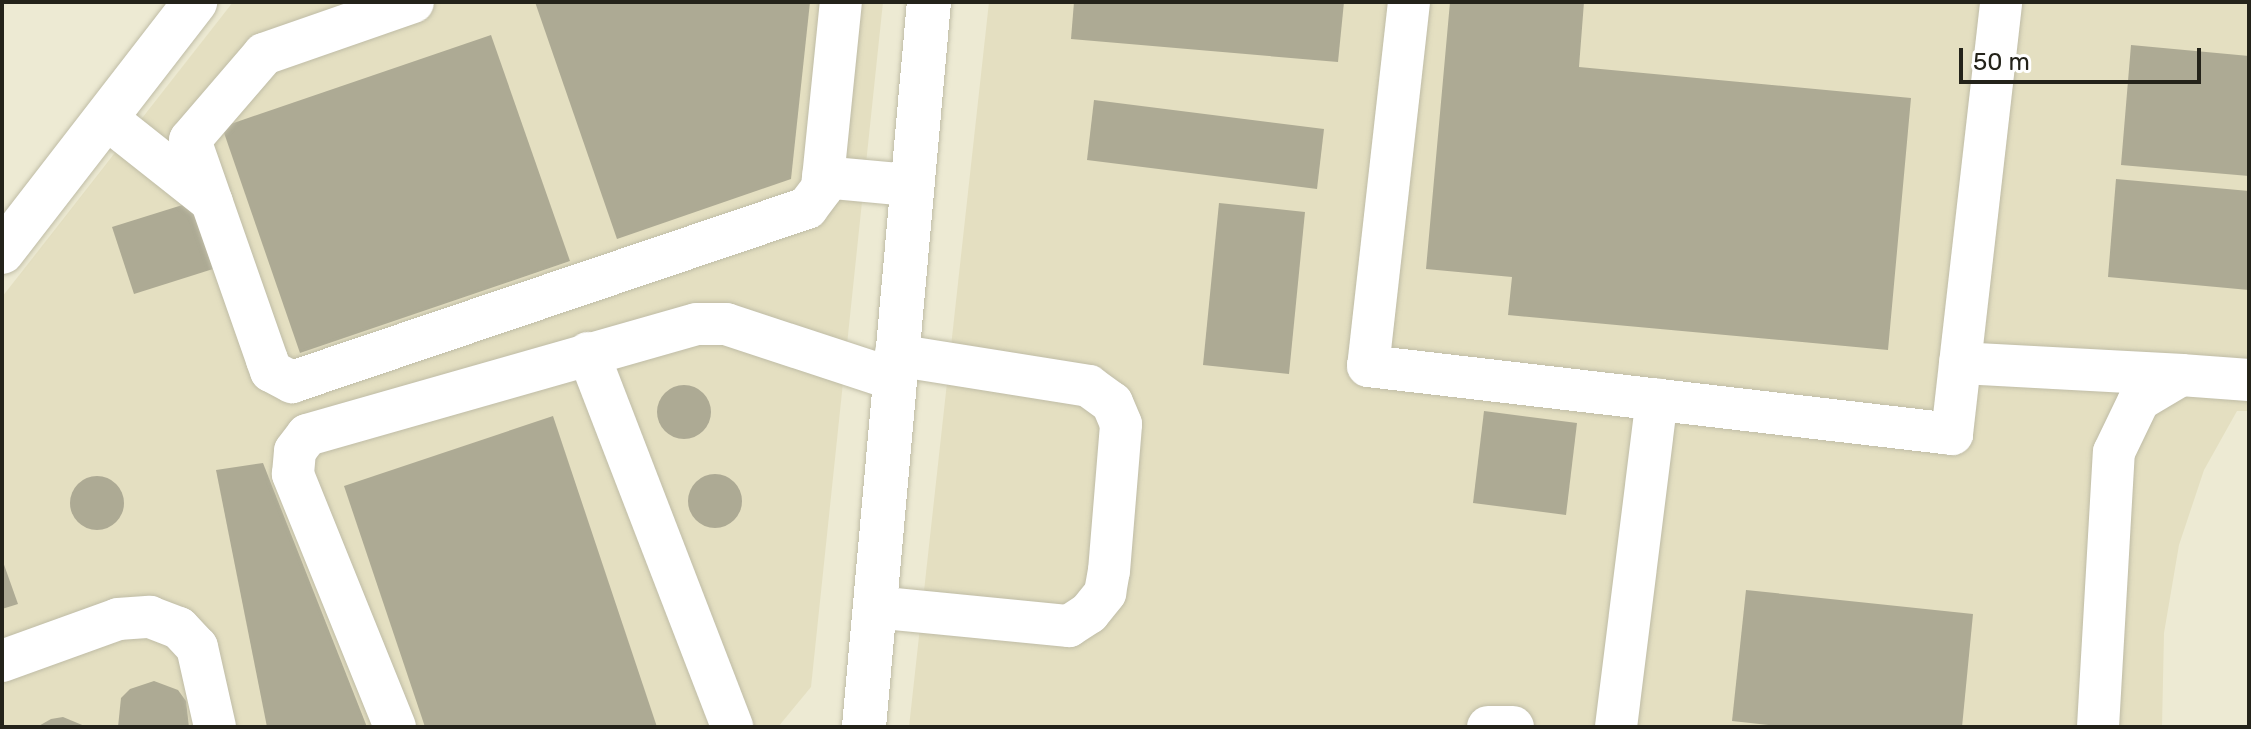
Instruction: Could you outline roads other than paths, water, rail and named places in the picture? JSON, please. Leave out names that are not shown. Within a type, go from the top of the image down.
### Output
[{"type":"main road","points":[[2,252],[195,2]]},
{"type":"main road","points":[[864,727],[910,185],[929,2]]},
{"type":"lane","points":[[179,154],[264,54],[413,2]]},
{"type":"lane","points":[[106,118],[179,154],[212,202],[271,371],[292,382],[807,208],[818,200],[823,177],[841,2]]},
{"type":"lane","points":[[1409,2],[1368,366],[1952,434],[2001,2]]},
{"type":"lane","points":[[823,177],[910,185]]},
{"type":"lane","points":[[395,727],[293,474],[295,451],[307,435],[671,328],[726,324],[894,367],[1089,386],[1112,403],[1121,424],[1105,593],[1069,626],[874,607]]},
{"type":"lane","points":[[588,353],[732,727]]},
{"type":"lane","points":[[1960,363],[2249,380]]},
{"type":"lane","points":[[2098,727],[2114,452],[2139,400],[2181,375]]},
{"type":"lane","points":[[1616,727],[1657,400]]},
{"type":"lane","points":[[2,661],[118,619],[150,617],[179,628],[197,647],[215,727]]},
{"type":"lane","points":[[1488,727],[1513,727]]}]
